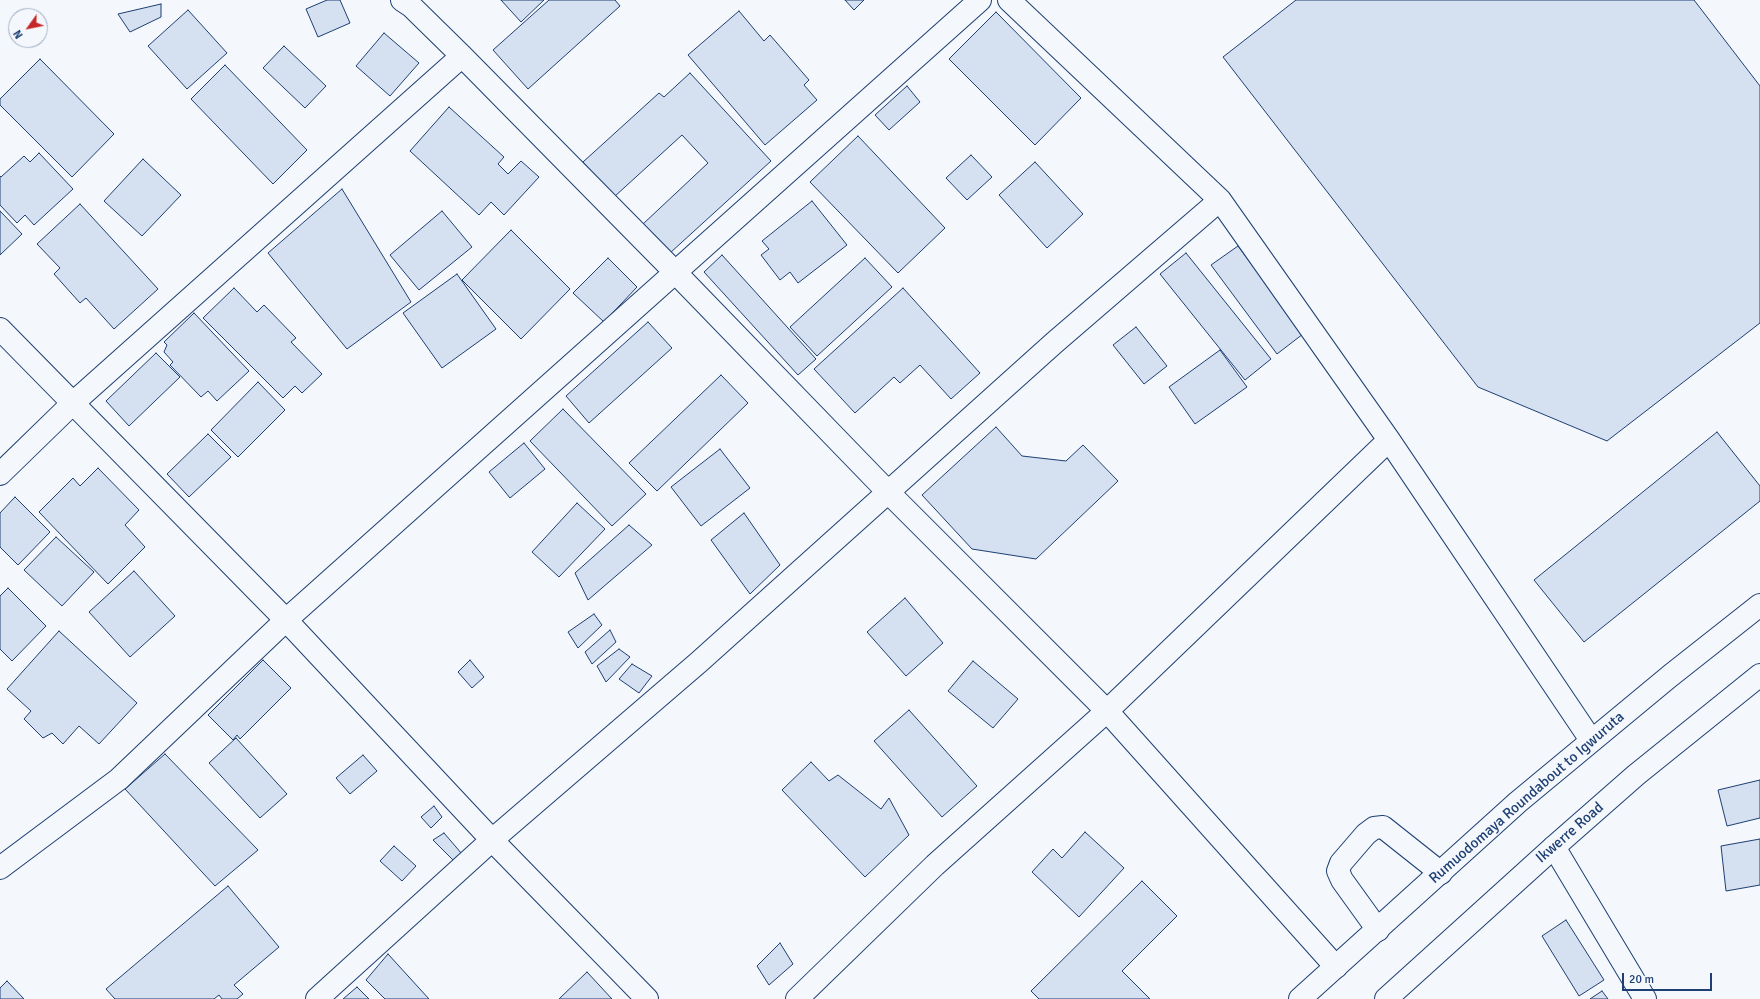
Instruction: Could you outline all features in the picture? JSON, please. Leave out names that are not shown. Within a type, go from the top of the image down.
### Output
[{"type":"street","points":[[402,0],[411,6],[462,56],[675,272],[889,493],[1107,711],[1336,967]]},
{"type":"street","points":[[0,868],[119,778],[286,620],[980,0]]},
{"type":"street","points":[[1008,0],[1220,200],[1389,440],[1590,740]]},
{"type":"street","points":[[0,474],[73,403],[462,56]]},
{"type":"street","points":[[316,999],[492,840],[699,662],[889,493],[1054,343],[1220,200]]},
{"type":"street","points":[[0,329],[286,620],[492,840],[647,999]]},
{"type":"street","points":[[797,999],[936,865],[1107,711],[1389,440]]},
{"type":"street","name":"Rumuodomaya Roundabout to Igwuruta","points":[[1300,999],[1518,802],[1590,740],[1760,605]]},
{"type":"street","name":"Ikwerre Road","points":[[1386,999],[1636,775],[1760,675]]},
{"type":"street","points":[[1378,930],[1342,880],[1338,871],[1341,862],[1366,834],[1374,828],[1383,827],[1441,873]]},
{"type":"street","points":[[1554,847],[1645,999]]},
{"type":"building","points":[[327,0],[340,0],[350,23],[318,37],[306,9]]},
{"type":"building","points":[[501,0],[544,0],[521,22]]},
{"type":"building","points":[[549,0],[615,0],[620,6],[528,89],[493,50]]},
{"type":"building","points":[[845,0],[864,0],[854,10]]},
{"type":"building","points":[[1296,0],[1694,0],[1760,86],[1760,323],[1607,441],[1478,387],[1223,57]]},
{"type":"building","points":[[161,4],[161,17],[130,32],[118,14]]},
{"type":"building","points":[[188,10],[227,53],[187,89],[148,46]]},
{"type":"building","points":[[739,11],[764,41],[770,35],[809,80],[804,85],[817,100],[765,145],[688,55]]},
{"type":"building","points":[[996,12],[1081,98],[1035,145],[949,59]]},
{"type":"building","points":[[384,33],[419,63],[390,96],[356,66]]},
{"type":"building","points":[[284,46],[326,86],[305,108],[263,68]]},
{"type":"building","points":[[40,59],[114,134],[72,177],[0,105],[0,99]]},
{"type":"building","points":[[225,65],[307,150],[273,184],[191,99]]},
{"type":"building","points":[[690,73],[771,161],[670,253],[643,224],[708,163],[682,135],[614,197],[583,162],[659,93],[664,97]]},
{"type":"building","points":[[907,86],[920,102],[889,130],[875,115]]},
{"type":"building","points":[[449,107],[504,157],[498,164],[508,174],[521,161],[539,177],[504,215],[491,202],[479,215],[410,151]]},
{"type":"building","points":[[858,136],[945,228],[898,273],[810,182]]},
{"type":"building","points":[[39,153],[73,189],[34,225],[25,215],[17,223],[0,205],[0,176],[1,177],[24,156],[30,162]]},
{"type":"building","points":[[971,155],[992,177],[967,200],[946,178]]},
{"type":"building","points":[[143,159],[181,195],[142,236],[104,201]]},
{"type":"building","points":[[1035,162],[1083,214],[1047,248],[999,195]]},
{"type":"building","points":[[342,189],[411,302],[347,349],[268,253]]},
{"type":"building","points":[[812,201],[847,245],[798,283],[790,272],[780,280],[761,255],[769,249],[762,241]]},
{"type":"building","points":[[80,204],[158,289],[114,329],[86,298],[80,303],[54,274],[60,268],[37,244]]},
{"type":"building","points":[[0,211],[22,234],[0,255]]},
{"type":"building","points":[[442,211],[472,247],[419,290],[390,255]]},
{"type":"building","points":[[511,230],[570,289],[521,339],[462,280]]},
{"type":"building","points":[[1238,246],[1303,334],[1277,354],[1211,265]]},
{"type":"building","points":[[1186,253],[1271,359],[1245,380],[1160,274]]},
{"type":"building","points":[[722,255],[816,359],[798,375],[704,272]]},
{"type":"building","points":[[608,258],[637,287],[604,322],[573,293]]},
{"type":"building","points":[[865,258],[892,287],[817,356],[790,327]]},
{"type":"building","points":[[457,274],[496,329],[442,368],[403,313]]},
{"type":"building","points":[[234,288],[257,312],[264,305],[296,338],[291,342],[322,374],[302,393],[295,386],[283,398],[203,318]]},
{"type":"building","points":[[903,288],[980,373],[951,399],[920,365],[900,383],[894,377],[855,413],[814,369]]},
{"type":"building","points":[[194,313],[249,371],[217,401],[208,391],[201,397],[170,365],[173,362],[164,352],[167,345],[164,342]]},
{"type":"building","points":[[648,322],[672,348],[589,423],[566,396]]},
{"type":"building","points":[[1136,327],[1167,366],[1144,384],[1113,345]]},
{"type":"building","points":[[1220,350],[1247,387],[1195,424],[1169,387]]},
{"type":"building","points":[[156,353],[180,377],[129,426],[106,401]]},
{"type":"building","points":[[721,375],[748,403],[657,491],[629,463]]},
{"type":"building","points":[[258,382],[285,410],[238,457],[211,430]]},
{"type":"building","points":[[563,409],[646,494],[612,526],[530,441]]},
{"type":"building","points":[[996,427],[1022,456],[1066,461],[1083,445],[1118,481],[1036,559],[972,549],[922,495]]},
{"type":"building","points":[[1717,432],[1760,486],[1760,501],[1584,642],[1534,580]]},
{"type":"building","points":[[208,434],[231,457],[189,497],[167,474]]},
{"type":"building","points":[[524,443],[545,469],[510,498],[489,472]]},
{"type":"building","points":[[720,449],[750,488],[701,526],[671,487]]},
{"type":"building","points":[[98,468],[139,510],[125,525],[145,547],[108,584],[39,512],[73,478],[80,486]]},
{"type":"building","points":[[15,497],[50,532],[18,565],[0,547],[0,513]]},
{"type":"building","points":[[577,503],[605,529],[559,577],[532,552]]},
{"type":"building","points":[[744,513],[780,565],[750,594],[711,540]]},
{"type":"building","points":[[629,525],[652,545],[588,600],[575,573]]},
{"type":"building","points":[[56,537],[94,572],[62,606],[24,570]]},
{"type":"building","points":[[134,571],[175,616],[130,657],[89,612]]},
{"type":"building","points":[[8,588],[46,626],[12,661],[0,649],[0,596]]},
{"type":"building","points":[[905,598],[943,643],[906,676],[867,632]]},
{"type":"building","points":[[594,614],[602,625],[578,648],[568,632]]},
{"type":"building","points":[[610,630],[616,642],[592,664],[585,652]]},
{"type":"building","points":[[59,631],[137,703],[99,744],[79,726],[63,744],[52,733],[43,738],[24,719],[31,711],[7,689]]},
{"type":"building","points":[[619,649],[630,657],[606,682],[597,666]]},
{"type":"building","points":[[263,660],[291,688],[240,739],[237,735],[233,740],[208,715]]},
{"type":"building","points":[[470,660],[484,677],[472,688],[458,672]]},
{"type":"building","points":[[973,661],[1018,699],[993,728],[948,691]]},
{"type":"building","points":[[632,664],[652,676],[639,693],[619,679]]},
{"type":"building","points":[[909,710],[977,786],[942,817],[874,741]]},
{"type":"building","points":[[236,738],[287,794],[260,818],[209,763]]},
{"type":"building","points":[[165,754],[258,850],[215,886],[125,789]]},
{"type":"building","points":[[363,755],[377,771],[350,794],[336,778]]},
{"type":"building","points":[[811,762],[829,781],[838,775],[881,809],[889,798],[909,835],[865,877],[782,790]]},
{"type":"building","points":[[1760,780],[1760,818],[1727,826],[1718,790]]},
{"type":"building","points":[[434,806],[442,817],[431,828],[421,817]]},
{"type":"building","points":[[1085,832],[1124,868],[1079,917],[1032,872],[1053,849],[1062,858]]},
{"type":"building","points":[[444,833],[462,854],[454,861],[433,840]]},
{"type":"building","points":[[1760,839],[1760,885],[1726,891],[1721,846]]},
{"type":"building","points":[[394,846],[416,866],[402,881],[380,861]]},
{"type":"building","points":[[1142,881],[1177,916],[1122,971],[1150,999],[1039,999],[1031,991]]},
{"type":"building","points":[[228,886],[279,947],[234,985],[243,994],[237,999],[222,999],[219,995],[214,999],[115,999],[106,989]]},
{"type":"building","points":[[1566,920],[1604,980],[1579,996],[1542,936]]},
{"type":"building","points":[[780,943],[793,964],[769,985],[757,966]]},
{"type":"building","points":[[388,954],[429,999],[385,999],[366,980]]},
{"type":"building","points":[[587,972],[612,999],[559,999]]},
{"type":"building","points":[[7,981],[24,999],[0,999],[0,988]]},
{"type":"building","points":[[357,987],[369,999],[343,999]]},
{"type":"building","points":[[1602,991],[1608,999],[1590,999]]}]
